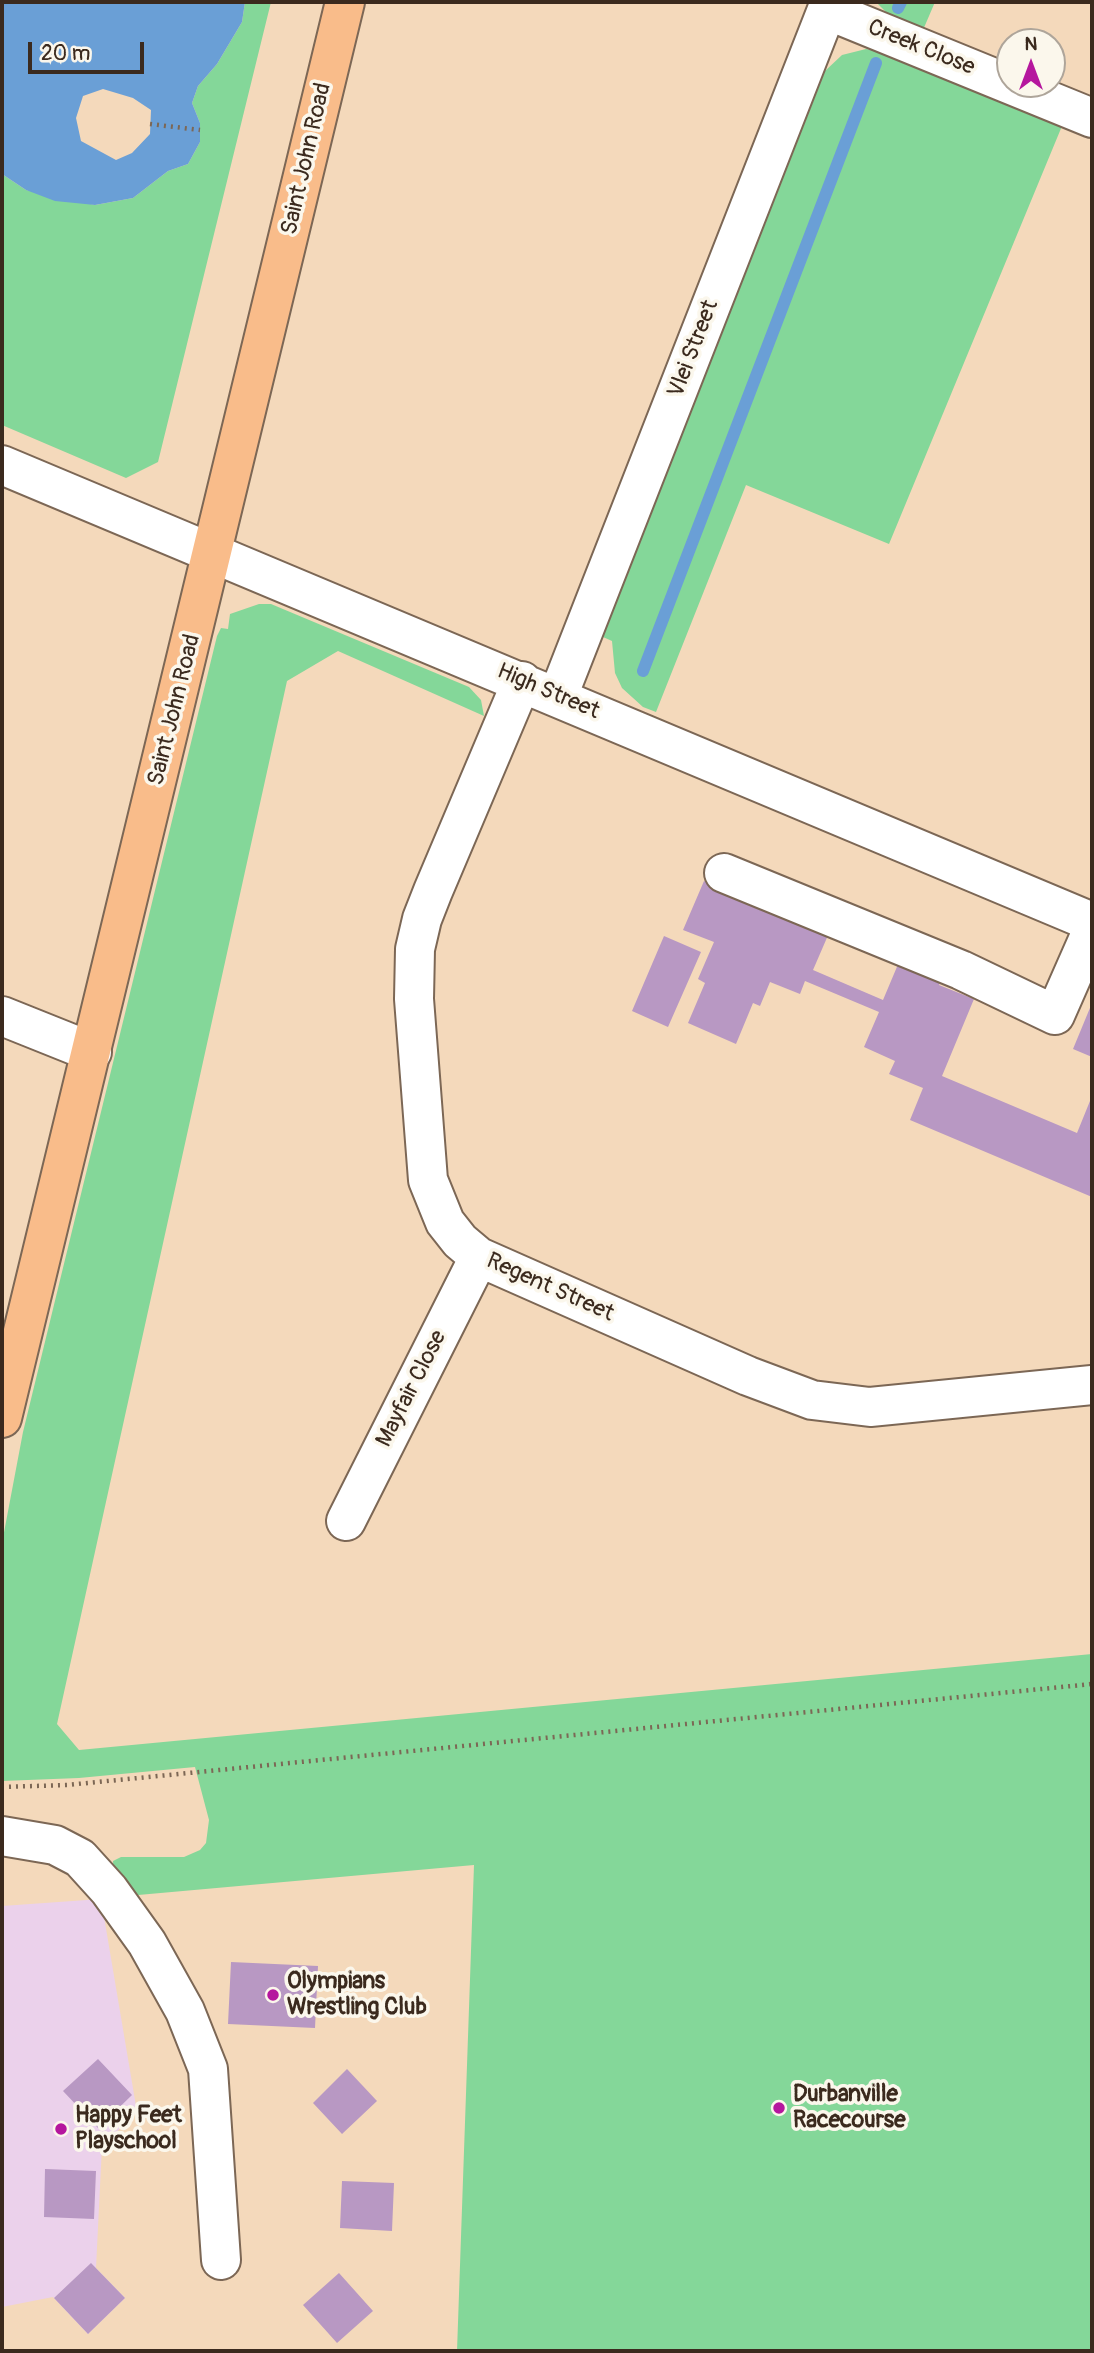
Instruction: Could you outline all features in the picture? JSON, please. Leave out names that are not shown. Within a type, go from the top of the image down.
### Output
[{"type":"main road","name":"Saint John Road","points":[[2,1418],[345,2]]},
{"type":"street","name":"Creek Close","points":[[828,6],[1092,118]]},
{"type":"street","name":"Vlei Street","points":[[558,696],[828,6]]},
{"type":"street","name":"High Street","points":[[2,465],[1092,922]]},
{"type":"street","name":"Regent Street","points":[[522,681],[422,919],[413,974],[428,1180],[444,1222],[479,1257],[748,1376],[812,1400],[870,1407],[1092,1385]]},
{"type":"street","points":[[724,873],[961,970],[1055,1015],[1092,931]]},
{"type":"street","points":[[2,1016],[92,1052]]},
{"type":"street","name":"Mayfair Close","points":[[346,1521],[479,1257]]},
{"type":"street","points":[[2,1836],[55,1845],[79,1857],[109,1889],[147,1943],[185,2011],[208,2070],[221,2260]]},
{"type":"path","points":[[150,124],[200,130]]},
{"type":"path","points":[[2,1787],[67,1785],[1092,1684]]},
{"type":"shaded area","name":"Happy Feet Playschool","points":[[101,1899],[137,2112],[102,2146],[96,2268],[125,2298],[88,2334],[53,2297],[2,2307],[2,1906]]},
{"type":"green space","points":[[245,2],[271,2],[158,462],[126,478],[2,425],[2,174],[26,190],[95,205],[133,198],[168,171],[188,164],[200,142],[200,123],[192,103],[198,86],[217,64],[242,22]]},
{"type":"green space","points":[[876,2],[935,2],[923,30],[887,13]]},
{"type":"green space","points":[[866,49],[879,51],[1062,126],[889,544],[746,485],[656,712],[643,707],[622,688],[615,673],[612,641],[603,637],[825,71],[842,55]]},
{"type":"green space","points":[[259,604],[271,604],[469,687],[481,700],[484,716],[338,651],[287,681],[57,1724],[79,1750],[1092,1654],[1092,2351],[457,2351],[474,1865],[127,1896],[114,1880],[113,1861],[121,1857],[184,1857],[200,1850],[206,1843],[209,1820],[195,1767],[79,1778],[2,1781],[2,1543],[23,1432],[217,636],[221,628],[228,629],[230,614]]},
{"type":"water","points":[[2,2],[245,2],[242,22],[217,64],[198,86],[192,103],[200,123],[200,142],[188,164],[168,171],[133,198],[95,205],[55,201],[26,190],[2,174]],"holes":[[[103,89],[133,98],[151,110],[150,134],[132,153],[116,160],[81,141],[76,118],[83,96]]]},
{"type":"building","points":[[704,881],[797,925],[799,920],[829,933],[813,970],[883,1000],[899,962],[941,980],[939,985],[974,999],[942,1076],[1077,1133],[1092,1096],[1092,1197],[910,1120],[923,1088],[889,1074],[895,1061],[864,1047],[879,1012],[805,981],[800,994],[770,982],[760,1006],[753,1003],[736,1044],[688,1023],[705,983],[698,979],[714,942],[683,930]]},
{"type":"building","points":[[664,936],[701,952],[668,1027],[632,1011]]},
{"type":"building","points":[[1092,1003],[1092,1057],[1073,1049]]},
{"type":"building","name":"Olympians Wrestling Club","points":[[231,1962],[318,1966],[315,2028],[228,2024]]},
{"type":"building","points":[[98,2059],[132,2095],[98,2128],[63,2091]]},
{"type":"building","points":[[347,2069],[377,2101],[342,2134],[313,2103]]},
{"type":"building","points":[[45,2169],[96,2171],[94,2219],[44,2217]]},
{"type":"building","points":[[342,2181],[394,2183],[392,2231],[340,2228]]},
{"type":"building","points":[[91,2263],[125,2298],[88,2334],[54,2298]]},
{"type":"building","points":[[339,2273],[373,2311],[337,2343],[303,2305]]},
{"type":"waterway","points":[[898,8],[901,2]]},
{"type":"waterway","points":[[643,671],[876,63]]},
{"type":"place","name":"Olympians Wrestling Club","points":[[273,1995]]},
{"type":"place","name":"Durbanville Racecourse","points":[[779,2108]]},
{"type":"place","name":"Happy Feet Playschool","points":[[61,2129]]}]
